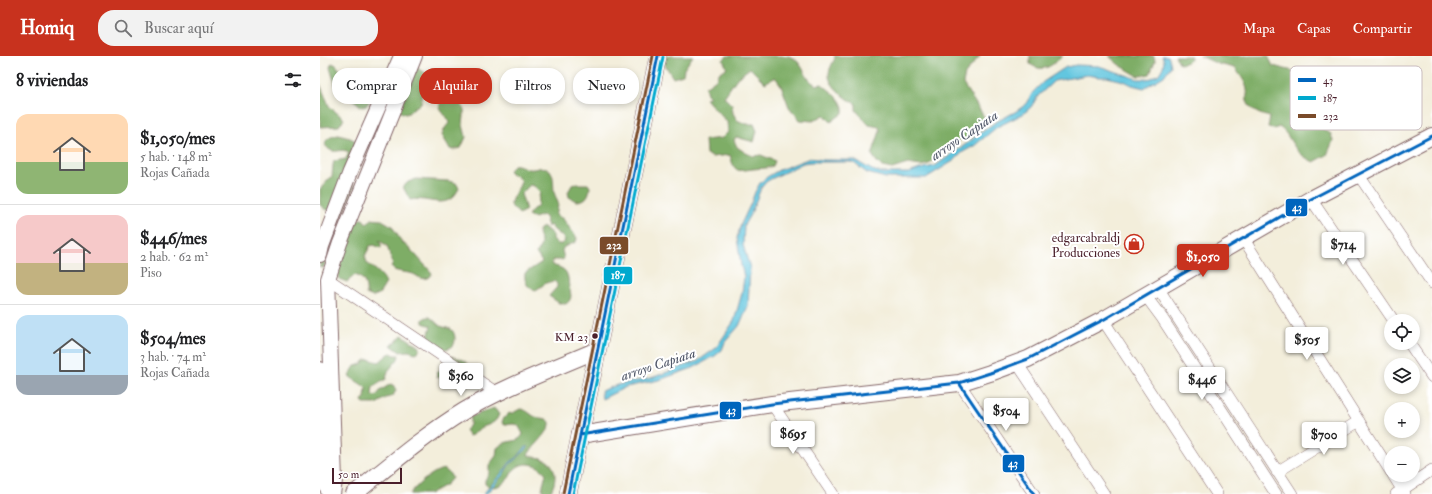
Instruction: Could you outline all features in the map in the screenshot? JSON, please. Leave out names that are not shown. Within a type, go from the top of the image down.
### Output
[{"type":"main road","points":[[568,494],[658,56]]},
{"type":"main road","points":[[580,435],[772,404],[960,383],[990,374],[1028,359],[1102,320],[1311,199],[1432,136]]},
{"type":"main road","points":[[354,494],[430,433],[465,411],[497,393],[598,350]]},
{"type":"street","points":[[320,255],[350,172],[401,56]]},
{"type":"street","points":[[329,494],[325,482],[324,399],[328,279],[340,243],[415,56]]},
{"type":"street","points":[[1358,174],[1432,283]]},
{"type":"street","points":[[1311,199],[1389,314]]},
{"type":"street","points":[[1243,238],[1384,461]]},
{"type":"street","points":[[328,279],[497,393]]},
{"type":"street","points":[[1151,292],[1292,494]]},
{"type":"street","points":[[1151,292],[1162,318],[1276,494]]},
{"type":"street","points":[[1102,320],[1217,494]]},
{"type":"street","points":[[1414,350],[1432,377]]},
{"type":"street","points":[[1017,363],[1104,494]]},
{"type":"street","points":[[320,369],[335,481],[333,494]]},
{"type":"street","points":[[960,383],[1034,494]]},
{"type":"street","points":[[772,404],[833,494]]},
{"type":"street","points":[[1277,472],[1359,422]]},
{"type":"street","points":[[1396,482],[1401,493],[1432,470]]},
{"type":"green space","points":[[663,56],[693,56],[684,69],[683,75],[673,78],[662,60]]},
{"type":"green space","points":[[727,56],[792,57],[798,62],[811,81],[816,85],[822,84],[840,100],[843,113],[831,122],[824,115],[813,121],[800,120],[789,107],[781,85],[775,77],[765,83],[750,68],[737,78],[724,97],[732,105],[733,113],[737,120],[746,124],[754,124],[757,131],[754,142],[736,137],[734,140],[737,147],[746,153],[753,156],[761,155],[775,161],[773,166],[768,168],[737,170],[733,165],[730,155],[712,157],[706,154],[705,140],[722,138],[728,132],[727,122],[705,98],[710,97],[707,94],[705,87],[716,79],[720,72],[727,68],[723,60]]},
{"type":"green space","points":[[834,56],[980,56],[965,74],[963,84],[985,118],[982,127],[978,133],[969,139],[962,139],[941,152],[929,164],[921,166],[908,164],[892,169],[882,167],[872,155],[880,131],[879,127],[869,125],[856,110],[856,104],[840,92],[830,80],[829,71],[835,58]]},
{"type":"green space","points":[[1029,56],[1063,56],[1048,67],[1040,68],[1030,64]]},
{"type":"green space","points":[[1109,56],[1154,56],[1155,61],[1150,74],[1138,76],[1118,64]]},
{"type":"green space","points":[[1175,56],[1191,56],[1188,61],[1180,64]]},
{"type":"green space","points":[[1200,56],[1268,56],[1273,66],[1290,70],[1290,130],[1324,130],[1331,134],[1333,141],[1327,155],[1314,162],[1303,156],[1296,149],[1282,129],[1279,127],[1274,129],[1268,127],[1270,117],[1259,114],[1250,107],[1248,104],[1245,84],[1235,68],[1218,64]]},
{"type":"green space","points":[[332,63],[338,68],[332,68],[332,74],[330,67]]},
{"type":"green space","points":[[417,65],[419,68],[420,104],[408,113],[404,114],[398,110],[401,104],[411,104],[411,80]]},
{"type":"green space","points":[[320,84],[329,106],[344,119],[339,126],[320,127]]},
{"type":"green space","points":[[358,104],[367,104],[366,106],[362,107]]},
{"type":"green space","points":[[440,104],[461,104],[464,108],[463,125],[466,137],[461,148],[453,150],[450,149],[442,135],[450,122],[440,107]]},
{"type":"green space","points":[[338,135],[356,141],[330,210],[326,210],[320,205],[320,189],[332,176],[334,161],[346,159],[349,152],[342,150],[334,151],[328,149],[325,145],[328,139]]},
{"type":"green space","points":[[514,165],[529,169],[547,168],[550,170],[554,192],[558,203],[556,215],[563,219],[577,238],[576,242],[564,247],[562,250],[564,259],[553,260],[551,264],[564,270],[567,275],[571,296],[570,300],[566,304],[559,303],[549,296],[557,287],[557,284],[554,281],[546,283],[536,290],[530,288],[526,282],[525,273],[542,262],[536,253],[541,244],[538,234],[539,230],[544,227],[553,235],[553,239],[558,244],[562,244],[565,241],[550,225],[548,227],[545,217],[542,215],[534,218],[528,215],[537,207],[540,192],[534,186],[530,185],[521,194],[526,210],[519,214],[512,207],[512,198],[521,181],[517,176],[510,174],[509,170]]},
{"type":"green space","points":[[416,179],[448,181],[456,183],[459,188],[454,196],[443,202],[417,199],[410,200],[403,187],[408,182]]},
{"type":"green space","points":[[353,183],[355,186],[326,253],[325,265],[323,268],[320,267],[320,255]]},
{"type":"green space","points":[[588,184],[590,187],[588,196],[582,200],[576,201],[569,197],[568,192],[572,185]]},
{"type":"green space","points":[[363,219],[367,224],[371,220],[370,219],[382,220],[392,226],[401,241],[432,273],[430,277],[423,279],[412,274],[394,270],[391,267],[393,264],[387,246],[379,240],[381,248],[374,245],[370,246],[365,256],[367,263],[381,274],[385,280],[386,283],[380,293],[373,297],[366,294],[364,282],[361,278],[355,275],[347,282],[339,279],[338,271],[351,222]]},
{"type":"green space","points":[[430,317],[440,326],[452,330],[455,343],[452,347],[447,349],[437,349],[428,341],[431,326],[423,323],[423,319]]},
{"type":"green space","points":[[402,335],[420,347],[419,351],[416,353],[408,351],[400,352],[391,345],[395,343]]},
{"type":"green space","points":[[391,353],[399,355],[398,359],[388,371],[386,379],[373,387],[372,395],[376,396],[381,390],[391,384],[396,390],[393,396],[376,404],[364,404],[362,400],[365,398],[366,388],[349,376],[355,366],[362,364],[366,360],[379,362]]},
{"type":"green space","points":[[451,356],[463,360],[469,367],[467,380],[460,385],[454,385],[437,377],[437,373],[443,368],[445,360]]},
{"type":"green space","points":[[494,408],[499,414],[498,418],[491,424],[479,429],[469,436],[465,430],[470,425],[470,417]]},
{"type":"green space","points":[[520,409],[525,410],[537,418],[547,420],[550,423],[546,434],[528,455],[547,460],[551,464],[555,473],[555,479],[549,494],[544,494],[542,489],[546,474],[531,464],[519,466],[506,481],[500,485],[491,487],[485,484],[485,480],[489,473],[489,465],[496,456],[497,448],[501,444],[519,439],[523,434],[518,425],[505,425],[502,423],[503,419],[509,413],[511,414]]},
{"type":"green space","points":[[444,469],[452,478],[447,484],[429,494],[410,494],[420,483],[439,470]]},
{"type":"water","points":[[1162,56],[1168,56],[1171,66],[1164,76],[1144,88],[1107,77],[1087,75],[1054,81],[1038,96],[1031,107],[1023,114],[997,127],[974,146],[963,152],[955,160],[926,178],[886,178],[867,173],[854,163],[850,162],[810,162],[803,163],[766,182],[761,188],[752,211],[744,225],[743,245],[750,268],[748,306],[739,326],[725,342],[722,350],[715,356],[693,368],[659,380],[626,387],[602,399],[601,391],[617,385],[651,378],[698,361],[716,348],[734,321],[742,293],[744,277],[737,238],[741,224],[755,192],[760,183],[767,177],[779,170],[810,158],[823,160],[854,160],[872,170],[882,173],[909,173],[935,166],[994,123],[1025,105],[1033,92],[1043,82],[1066,67],[1076,65],[1099,66],[1138,79],[1146,79],[1152,78],[1159,74],[1163,67],[1164,61]]},
{"type":"water","points":[[528,446],[528,448],[509,465],[503,475],[486,494],[483,494],[510,463]]},
{"type":"transit line","name":"232","points":[[563,493],[653,56]]},
{"type":"transit line","name":"43","points":[[568,494],[658,56]]},
{"type":"transit line","name":"187","points":[[573,494],[663,57]]},
{"type":"transit line","name":"43","points":[[580,435],[772,404],[959,383],[990,373],[1028,359],[1103,320],[1311,199],[1432,136]]},
{"type":"transit line","name":"43","points":[[959,383],[1034,494]]},
{"type":"place","name":"edgarcabraldj Producciones","points":[[1134,244]]},
{"type":"place","name":"KM 23","points":[[595,336]]},
{"type":"water label","name":"arroyo Capiata","points":[[964,135]]},
{"type":"water label","name":"arroyo Capiata","points":[[658,364]]}]
